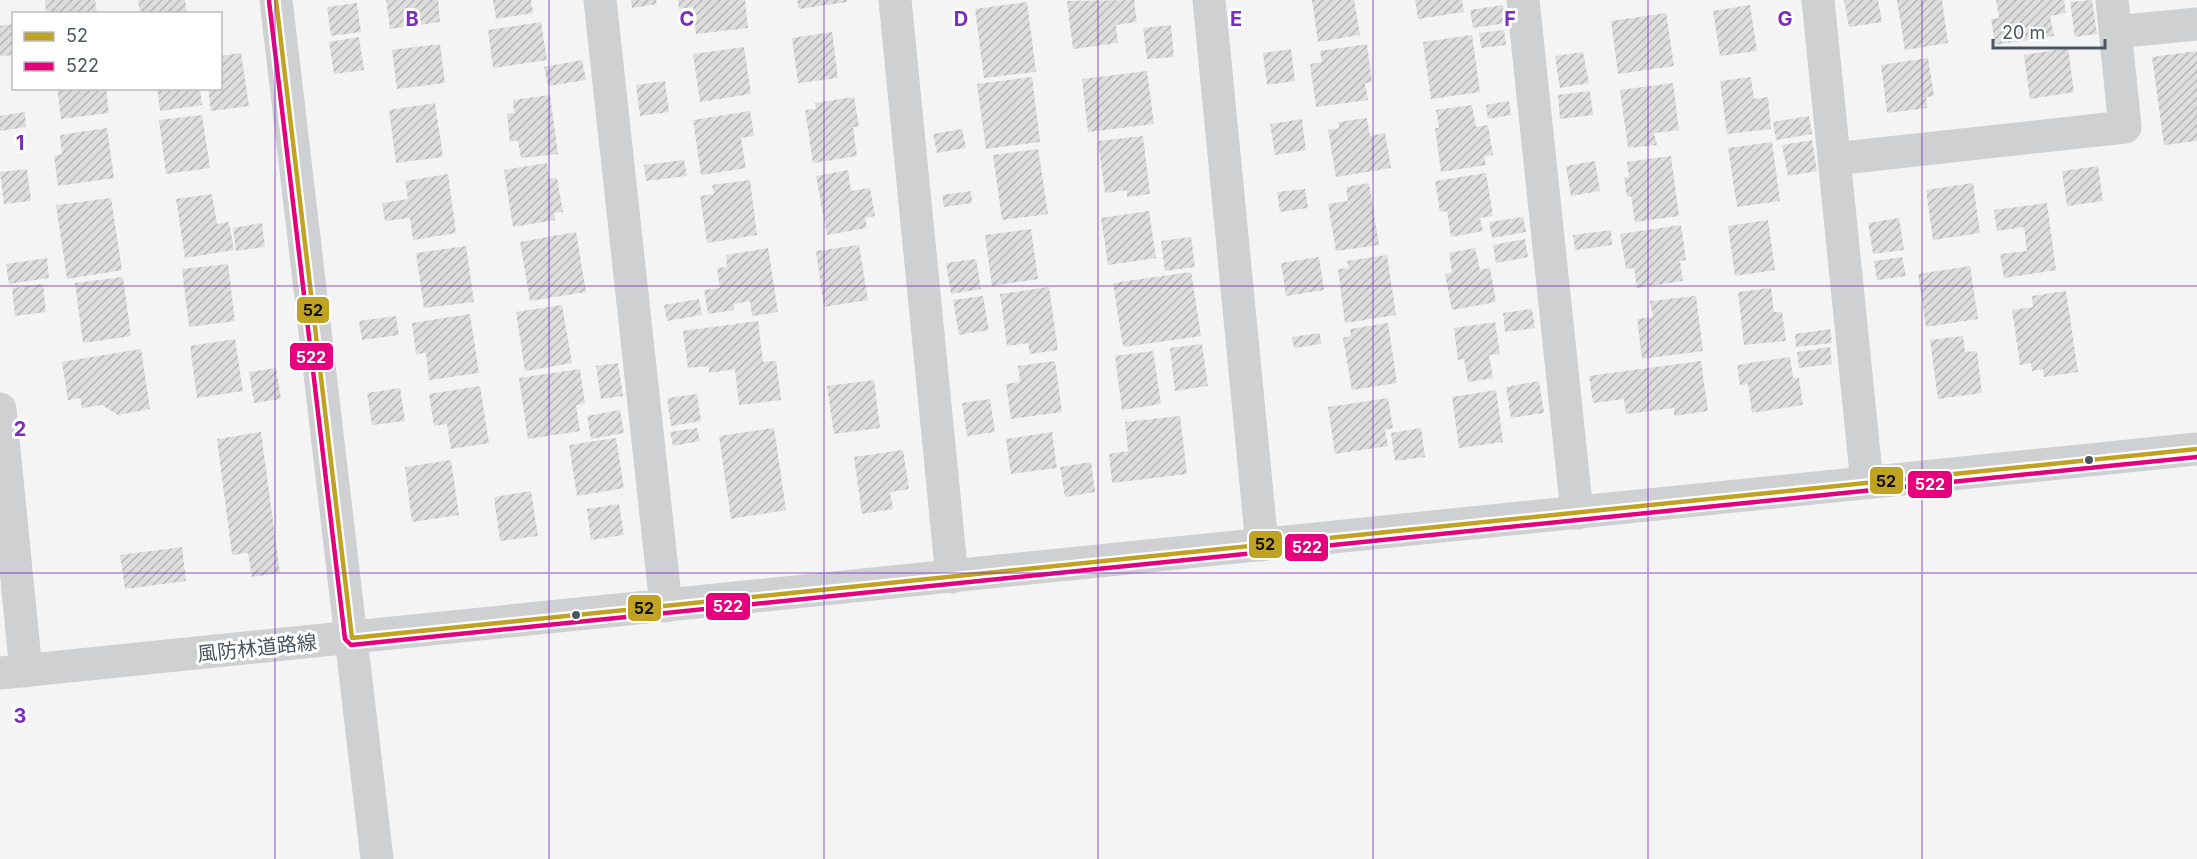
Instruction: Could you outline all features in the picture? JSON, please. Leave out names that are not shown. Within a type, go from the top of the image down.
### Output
[{"type":"street","points":[[276,0],[377,859]]},
{"type":"street","points":[[600,0],[666,606]]},
{"type":"street","points":[[895,0],[952,577]]},
{"type":"street","points":[[1209,0],[1262,545]]},
{"type":"street","points":[[1523,0],[1577,513]]},
{"type":"street","points":[[1818,0],[1867,483]]},
{"type":"street","points":[[1834,159],[2124,127],[2112,0]]},
{"type":"street","points":[[2115,32],[2197,24]]},
{"type":"street","points":[[0,409],[13,672]]},
{"type":"street","name":"風防林道路線","points":[[13,672],[2197,449]]},
{"type":"building","points":[[45,0],[95,0],[97,12],[46,12]]},
{"type":"building","points":[[138,0],[185,0],[187,12],[140,12]]},
{"type":"building","points":[[386,0],[438,0],[440,22],[390,29]]},
{"type":"building","points":[[493,0],[531,0],[533,13],[496,19]]},
{"type":"building","points":[[631,0],[656,0],[657,4],[632,8]]},
{"type":"building","points":[[678,0],[745,0],[748,28],[696,34],[693,7],[679,9]]},
{"type":"building","points":[[797,0],[847,0],[847,2],[799,9]]},
{"type":"building","points":[[1134,0],[1137,22],[1116,25],[1118,43],[1073,49],[1067,1]]},
{"type":"building","points":[[1312,0],[1354,0],[1360,35],[1318,42]]},
{"type":"building","points":[[1415,0],[1462,0],[1464,12],[1418,19]]},
{"type":"building","points":[[1844,0],[1878,0],[1882,22],[1849,27]]},
{"type":"building","points":[[1897,0],[1942,0],[1948,43],[1905,50]]},
{"type":"building","points":[[1996,0],[2064,0],[2066,13],[2050,16],[2054,36],[1995,45],[1991,19],[1999,18]]},
{"type":"building","points":[[2092,0],[2097,34],[2075,37],[2070,2]]},
{"type":"building","points":[[1027,2],[1036,72],[984,78],[975,9]]},
{"type":"building","points":[[357,3],[361,32],[331,36],[327,7]]},
{"type":"building","points":[[1503,5],[1506,23],[1473,28],[1470,10]]},
{"type":"building","points":[[1750,5],[1757,51],[1720,56],[1713,11]]},
{"type":"building","points":[[1666,13],[1674,66],[1618,74],[1611,21]]},
{"type":"building","points":[[541,22],[547,60],[493,68],[488,30]]},
{"type":"building","points":[[12,24],[12,55],[0,56],[0,26]]},
{"type":"building","points":[[1171,25],[1174,57],[1147,59],[1143,28]]},
{"type":"building","points":[[1504,30],[1506,45],[1481,48],[1479,33]]},
{"type":"building","points":[[832,32],[838,78],[798,83],[792,38]]},
{"type":"building","points":[[1472,35],[1480,92],[1431,99],[1423,42]]},
{"type":"building","points":[[359,37],[364,70],[334,74],[329,42]]},
{"type":"building","points":[[440,44],[445,83],[397,89],[392,50]]},
{"type":"building","points":[[1367,44],[1372,82],[1365,83],[1368,100],[1316,107],[1310,64],[1322,62],[1320,51]]},
{"type":"building","points":[[744,47],[751,94],[700,102],[693,54]]},
{"type":"building","points":[[2068,48],[2074,92],[2030,99],[2024,55]]},
{"type":"building","points":[[1291,49],[1295,81],[1267,85],[1263,53]]},
{"type":"building","points":[[2197,51],[2197,141],[2164,145],[2152,57]]},
{"type":"building","points":[[1583,52],[1589,83],[1560,88],[1555,56]]},
{"type":"building","points":[[241,53],[249,106],[211,111],[208,90],[222,90],[222,56]]},
{"type":"building","points":[[1928,58],[1934,96],[1926,97],[1927,108],[1887,113],[1881,65]]},
{"type":"building","points":[[582,60],[586,80],[548,86],[544,67]]},
{"type":"building","points":[[1147,71],[1154,124],[1088,132],[1082,79]]},
{"type":"building","points":[[1032,77],[1040,142],[986,149],[977,84]]},
{"type":"building","points":[[1751,77],[1754,99],[1768,97],[1771,129],[1727,134],[1720,81]]},
{"type":"building","points":[[665,81],[669,112],[640,116],[636,85]]},
{"type":"building","points":[[1673,83],[1679,130],[1654,133],[1657,145],[1628,148],[1620,90]]},
{"type":"building","points":[[57,90],[106,90],[109,113],[61,119]]},
{"type":"building","points":[[157,90],[200,90],[202,105],[160,111]]},
{"type":"building","points":[[1590,91],[1593,115],[1560,119],[1558,95]]},
{"type":"building","points":[[550,95],[558,154],[521,158],[518,140],[510,142],[507,114],[514,113],[513,100]]},
{"type":"building","points":[[854,97],[859,127],[853,127],[857,156],[813,163],[805,110],[816,109],[815,103]]},
{"type":"building","points":[[1509,101],[1511,115],[1488,119],[1486,105]]},
{"type":"building","points":[[435,103],[443,157],[396,163],[389,110]]},
{"type":"building","points":[[1472,105],[1476,127],[1488,125],[1493,155],[1484,156],[1486,165],[1441,172],[1435,128],[1439,128],[1436,110]]},
{"type":"building","points":[[750,111],[754,136],[741,138],[746,168],[701,175],[693,120]]},
{"type":"building","points":[[25,112],[26,127],[0,131],[0,116]]},
{"type":"building","points":[[202,115],[210,168],[166,174],[159,120]]},
{"type":"building","points":[[1809,116],[1812,134],[1776,140],[1773,122]]},
{"type":"building","points":[[1367,118],[1370,136],[1385,133],[1391,168],[1336,177],[1328,130],[1339,128],[1338,122]]},
{"type":"building","points":[[1302,119],[1306,150],[1275,155],[1270,124]]},
{"type":"building","points":[[107,128],[114,178],[58,186],[54,156],[62,154],[60,135]]},
{"type":"building","points":[[962,129],[966,148],[937,153],[933,134]]},
{"type":"building","points":[[1143,136],[1150,194],[1127,197],[1127,190],[1105,193],[1098,141]]},
{"type":"building","points":[[1812,140],[1817,171],[1788,176],[1782,145]]},
{"type":"building","points":[[1772,142],[1780,201],[1737,207],[1728,148]]},
{"type":"building","points":[[1038,149],[1048,214],[1002,220],[993,155]]},
{"type":"building","points":[[1671,156],[1679,216],[1635,222],[1631,196],[1627,197],[1624,177],[1629,177],[1627,162]]},
{"type":"building","points":[[684,160],[687,176],[646,181],[644,165]]},
{"type":"building","points":[[1595,161],[1600,191],[1571,196],[1566,166]]},
{"type":"building","points":[[547,163],[549,179],[557,178],[563,212],[554,213],[555,220],[513,227],[504,170]]},
{"type":"building","points":[[2098,166],[2103,201],[2067,206],[2062,171]]},
{"type":"building","points":[[27,169],[31,201],[4,204],[0,172]]},
{"type":"building","points":[[848,170],[851,191],[870,188],[875,216],[865,218],[867,228],[827,235],[816,176]]},
{"type":"building","points":[[1486,173],[1493,216],[1480,218],[1483,231],[1451,237],[1447,211],[1440,212],[1435,181]]},
{"type":"building","points":[[448,174],[456,233],[413,240],[410,218],[385,221],[382,203],[408,199],[405,181]]},
{"type":"building","points":[[750,180],[757,235],[707,243],[700,196],[714,194],[712,185]]},
{"type":"building","points":[[1369,183],[1379,245],[1336,251],[1328,204],[1348,201],[1346,187]]},
{"type":"building","points":[[1973,183],[1980,233],[1933,240],[1926,190]]},
{"type":"building","points":[[1305,189],[1308,208],[1280,212],[1277,192]]},
{"type":"building","points":[[971,191],[972,203],[944,207],[942,195]]},
{"type":"building","points":[[212,194],[217,224],[229,222],[234,250],[185,258],[176,199]]},
{"type":"building","points":[[111,198],[122,270],[67,279],[56,205]]},
{"type":"building","points":[[2047,203],[2056,270],[2004,278],[2000,254],[2027,251],[2024,227],[1997,231],[1994,210]]},
{"type":"building","points":[[1149,211],[1156,258],[1108,265],[1101,218]]},
{"type":"building","points":[[1523,217],[1526,232],[1492,238],[1489,222]]},
{"type":"building","points":[[1899,218],[1904,250],[1873,254],[1868,223]]},
{"type":"building","points":[[1768,220],[1775,270],[1735,276],[1728,226]]},
{"type":"building","points":[[262,223],[265,247],[236,251],[233,228]]},
{"type":"building","points":[[1681,225],[1686,260],[1680,261],[1683,281],[1637,288],[1634,268],[1626,269],[1620,234]]},
{"type":"building","points":[[1031,229],[1038,279],[992,286],[985,235]]},
{"type":"building","points":[[1611,230],[1612,245],[1575,250],[1573,235]]},
{"type":"building","points":[[576,232],[586,292],[530,301],[520,242]]},
{"type":"building","points":[[1191,237],[1195,267],[1165,271],[1161,241]]},
{"type":"building","points":[[1525,239],[1528,257],[1496,263],[1493,245]]},
{"type":"building","points":[[859,245],[868,300],[824,307],[816,251]]},
{"type":"building","points":[[466,246],[474,302],[424,308],[416,253]]},
{"type":"building","points":[[768,248],[778,312],[752,316],[750,301],[734,304],[734,310],[708,314],[704,290],[720,288],[717,268],[727,267],[726,255]]},
{"type":"building","points":[[1475,248],[1480,270],[1490,268],[1496,302],[1452,310],[1445,274],[1452,272],[1449,253]]},
{"type":"building","points":[[1387,255],[1396,315],[1345,323],[1338,269],[1349,268],[1347,261]]},
{"type":"building","points":[[1319,257],[1324,290],[1286,296],[1281,263]]},
{"type":"building","points":[[1902,257],[1906,276],[1877,280],[1874,261]]},
{"type":"building","points":[[47,258],[49,278],[9,284],[6,264]]},
{"type":"building","points":[[976,259],[981,289],[951,294],[946,263]]},
{"type":"building","points":[[228,264],[235,321],[189,327],[182,269]]},
{"type":"building","points":[[1970,266],[1978,319],[1926,327],[1918,274]]},
{"type":"building","points":[[1191,272],[1201,336],[1123,347],[1113,283]]},
{"type":"building","points":[[123,277],[131,336],[83,343],[75,283]]},
{"type":"building","points":[[43,284],[46,312],[15,316],[12,288]]},
{"type":"building","points":[[1049,287],[1058,350],[1030,354],[1028,343],[1007,346],[1000,294]]},
{"type":"building","points":[[1771,288],[1774,312],[1782,312],[1786,341],[1744,345],[1738,292]]},
{"type":"building","points":[[2066,291],[2078,372],[2044,377],[2043,369],[2032,371],[2031,363],[2020,365],[2012,310],[2033,307],[2032,296]]},
{"type":"building","points":[[983,296],[989,330],[959,335],[953,300]]},
{"type":"building","points":[[1696,296],[1703,351],[1642,359],[1637,319],[1653,317],[1650,301]]},
{"type":"building","points":[[699,299],[702,315],[667,321],[664,305]]},
{"type":"building","points":[[562,305],[572,363],[525,371],[516,312]]},
{"type":"building","points":[[1532,309],[1535,328],[1505,332],[1503,313]]},
{"type":"building","points":[[470,314],[479,373],[429,380],[426,353],[416,354],[412,323]]},
{"type":"building","points":[[396,316],[399,335],[362,340],[359,321]]},
{"type":"building","points":[[758,321],[763,362],[776,361],[781,400],[739,405],[735,369],[709,373],[709,366],[688,368],[683,331]]},
{"type":"building","points":[[1495,322],[1500,354],[1489,355],[1493,378],[1468,382],[1464,359],[1458,360],[1454,328]]},
{"type":"building","points":[[1388,323],[1397,383],[1352,390],[1343,338],[1351,336],[1350,329]]},
{"type":"building","points":[[1830,329],[1832,343],[1796,347],[1795,334]]},
{"type":"building","points":[[1320,333],[1321,344],[1294,348],[1292,337]]},
{"type":"building","points":[[1963,336],[1965,352],[1977,351],[1982,393],[1938,399],[1930,340]]},
{"type":"building","points":[[235,339],[243,391],[197,398],[190,346]]},
{"type":"building","points":[[1202,344],[1208,386],[1175,391],[1170,348]]},
{"type":"building","points":[[1830,347],[1832,364],[1799,368],[1797,352]]},
{"type":"building","points":[[141,349],[150,409],[118,415],[102,405],[82,408],[80,398],[68,400],[62,362]]},
{"type":"building","points":[[1153,351],[1161,404],[1122,410],[1115,356]]},
{"type":"building","points":[[1790,357],[1793,378],[1799,378],[1803,405],[1752,413],[1748,384],[1740,385],[1737,365]]},
{"type":"building","points":[[1055,361],[1062,412],[1011,419],[1006,384],[1020,382],[1018,366]]},
{"type":"building","points":[[1701,361],[1708,411],[1674,416],[1674,408],[1626,414],[1624,399],[1593,403],[1589,376]]},
{"type":"building","points":[[618,363],[623,396],[601,399],[596,366]]},
{"type":"building","points":[[276,368],[281,399],[254,403],[249,372]]},
{"type":"building","points":[[580,369],[585,404],[576,405],[580,431],[528,439],[519,378]]},
{"type":"building","points":[[874,380],[880,428],[834,434],[827,386]]},
{"type":"building","points":[[1539,381],[1544,413],[1511,418],[1506,387]]},
{"type":"building","points":[[480,386],[489,443],[451,449],[447,424],[434,426],[429,394]]},
{"type":"building","points":[[400,388],[405,421],[372,425],[367,393]]},
{"type":"building","points":[[1496,390],[1503,442],[1459,448],[1452,397]]},
{"type":"building","points":[[697,394],[701,421],[671,426],[667,398]]},
{"type":"building","points":[[1388,398],[1393,428],[1385,430],[1388,446],[1335,454],[1328,407]]},
{"type":"building","points":[[990,399],[995,432],[967,436],[962,403]]},
{"type":"building","points":[[620,410],[624,433],[591,439],[587,416]]},
{"type":"building","points":[[1180,416],[1187,474],[1112,483],[1109,454],[1128,451],[1125,422]]},
{"type":"building","points":[[697,428],[700,441],[673,446],[670,432]]},
{"type":"building","points":[[774,428],[786,510],[731,519],[719,436]]},
{"type":"building","points":[[1421,428],[1425,457],[1395,461],[1391,433]]},
{"type":"building","points":[[261,432],[280,573],[252,577],[248,553],[232,555],[217,439]]},
{"type":"building","points":[[1052,432],[1057,468],[1011,474],[1006,439]]},
{"type":"building","points":[[616,438],[624,488],[577,496],[569,445]]},
{"type":"building","points":[[903,450],[909,489],[890,492],[893,509],[862,514],[854,457]]},
{"type":"building","points":[[451,460],[459,515],[412,522],[405,467]]},
{"type":"building","points":[[1091,462],[1095,492],[1065,497],[1060,467]]},
{"type":"building","points":[[531,491],[538,536],[500,541],[494,497]]},
{"type":"building","points":[[619,504],[624,535],[591,540],[587,509]]},
{"type":"building","points":[[182,547],[186,581],[125,589],[120,555]]},
{"type":"transit line","name":"52","points":[[276,0],[352,638],[2197,449]]},
{"type":"transit line","name":"522","points":[[269,1],[345,639],[351,645],[2197,457]]}]
